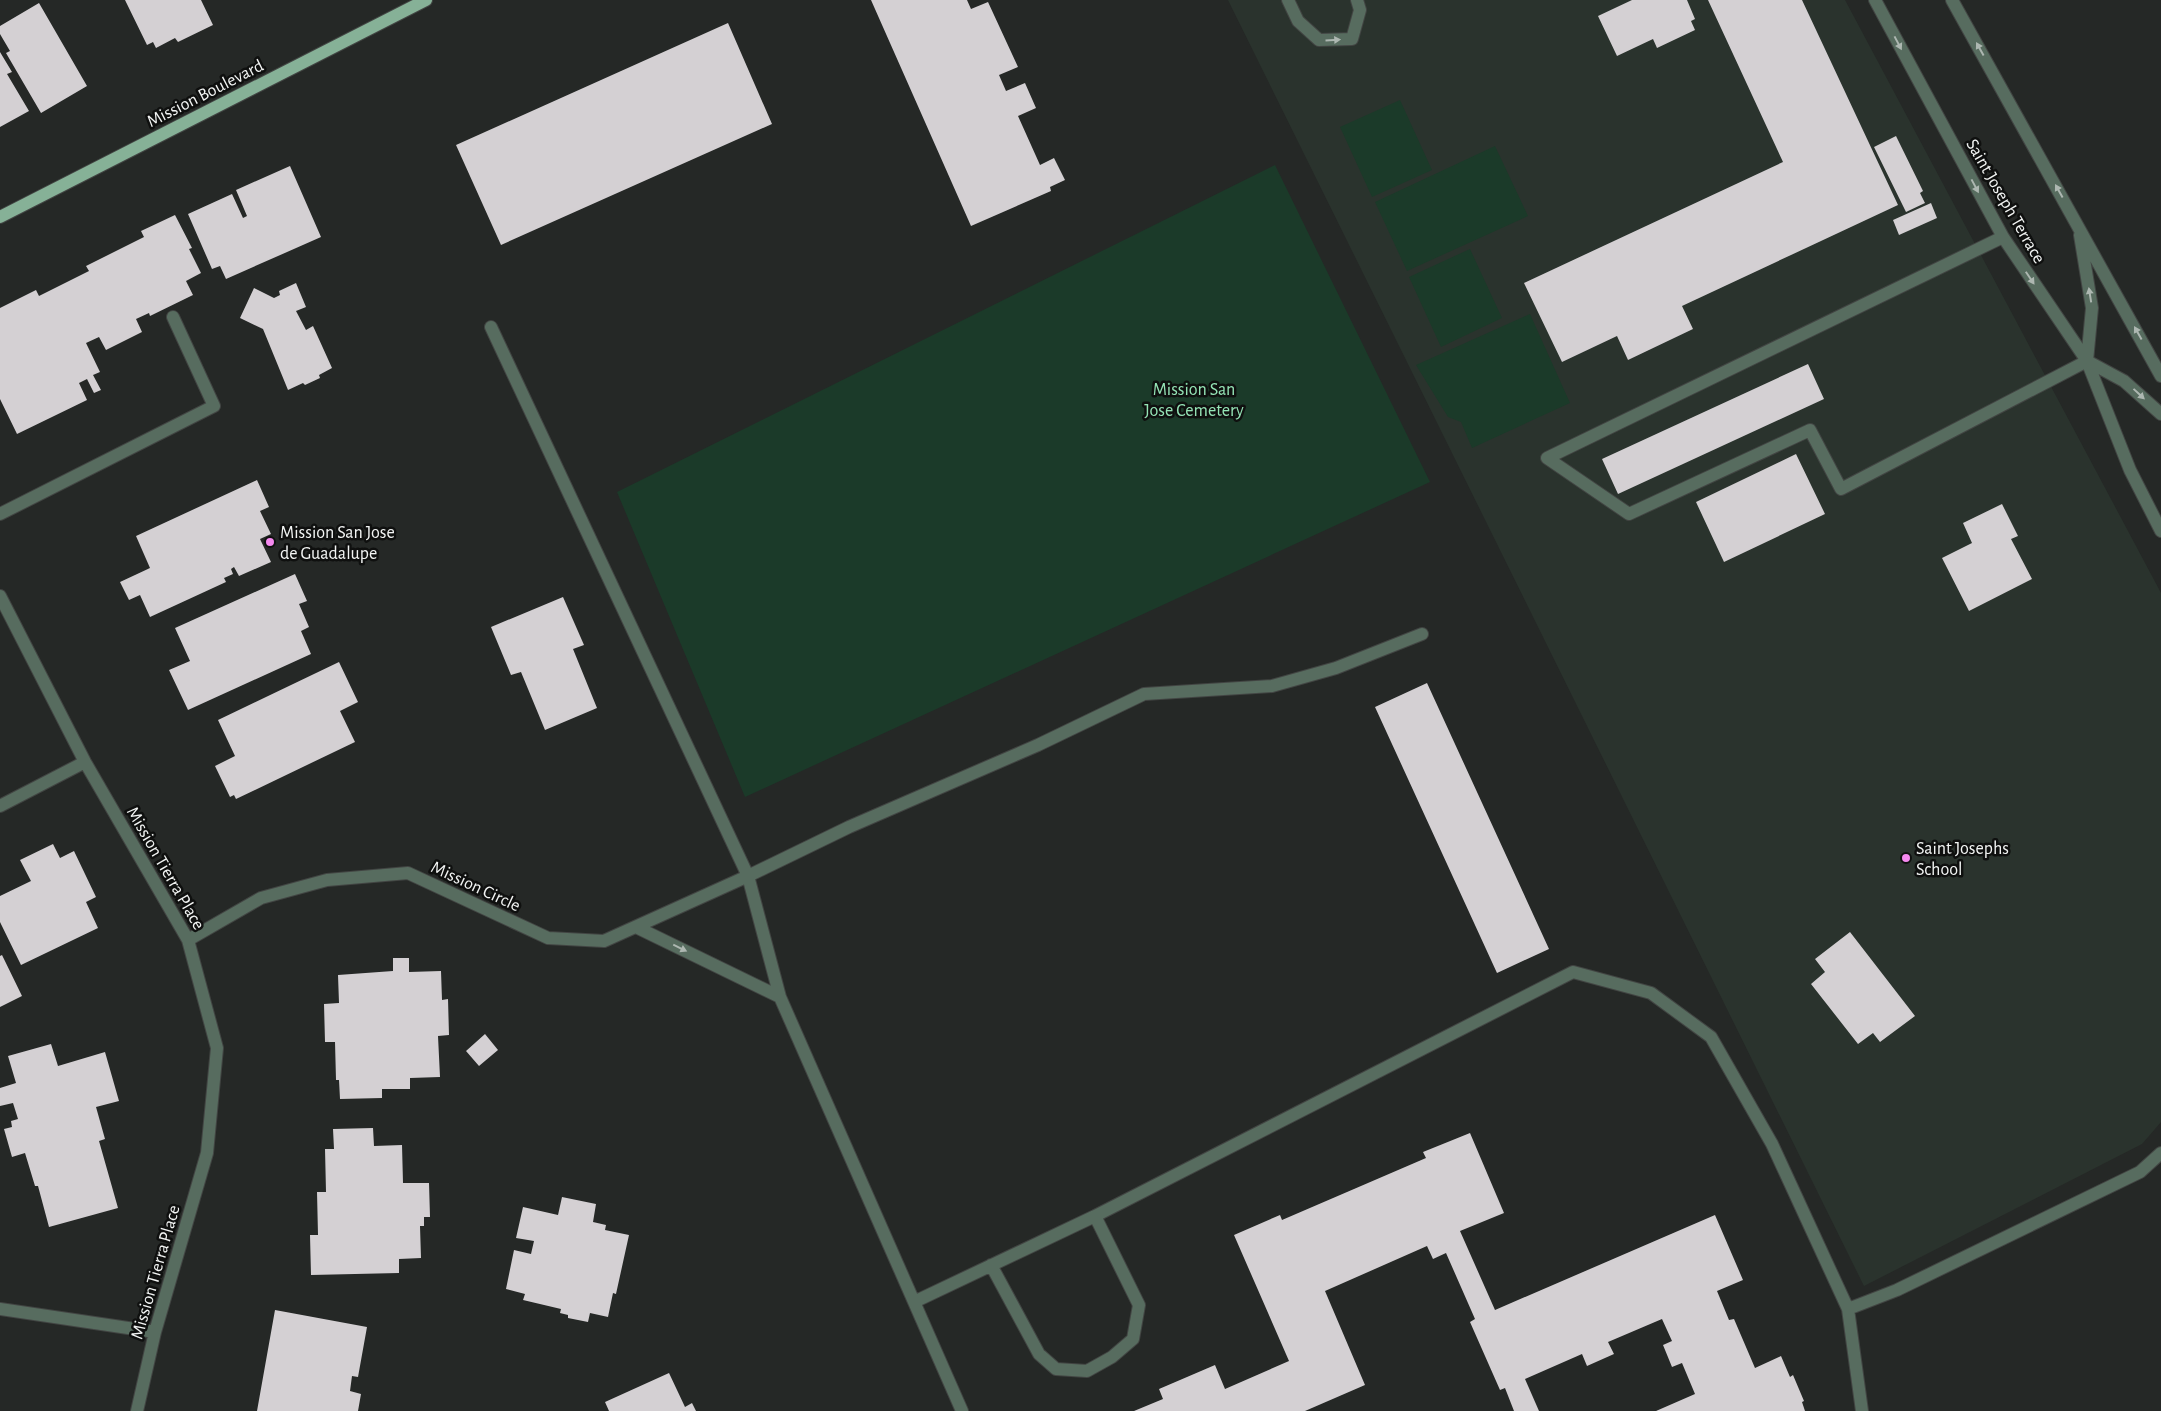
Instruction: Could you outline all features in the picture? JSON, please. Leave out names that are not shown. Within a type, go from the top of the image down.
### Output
[{"type":"main road","name":"Mission Boulevard","points":[[0,217],[426,0]]},
{"type":"street","points":[[1288,0],[1298,21],[1319,40],[1352,39],[1360,10],[1357,0]]},
{"type":"street","name":"Saint Joseph Terrace","points":[[1875,0],[2003,237],[2087,361],[2124,381],[2161,414]]},
{"type":"street","points":[[1952,0],[2161,376]]},
{"type":"street","points":[[2079,226],[2092,308],[2087,361],[2130,470],[2161,531]]},
{"type":"street","points":[[2003,237],[1547,458],[1628,514],[1810,430],[1841,489],[2087,361]]},
{"type":"street","points":[[0,514],[214,406],[173,317]]},
{"type":"street","points":[[491,327],[748,876],[780,996],[962,1411]]},
{"type":"street","name":"Mission Tierra Place","points":[[0,596],[85,762],[188,940],[217,1048],[207,1153],[155,1332],[137,1411]]},
{"type":"street","name":"Mission Circle","points":[[188,940],[261,898],[327,880],[408,873],[548,938],[604,941],[748,876],[849,827],[1038,745],[1144,694],[1272,686],[1336,668],[1422,634]]},
{"type":"street","points":[[0,806],[85,762]]},
{"type":"street","points":[[636,927],[780,996]]},
{"type":"street","points":[[914,1302],[1095,1216],[1573,972],[1651,993],[1712,1037],[1772,1144],[1848,1309],[1862,1411]]},
{"type":"street","points":[[1848,1309],[1897,1290],[2140,1172],[2161,1153]]},
{"type":"street","points":[[992,1265],[1040,1354],[1056,1369],[1087,1371],[1112,1358],[1133,1339],[1139,1305],[1095,1216]]},
{"type":"street","points":[[0,1309],[155,1332]]},
{"type":"shaded area","name":"Saint Josephs School","points":[[1228,0],[1845,0],[2161,593],[2161,1122],[2142,1144],[1864,1286]]},
{"type":"green space","points":[[1400,100],[1432,170],[1372,197],[1340,127]]},
{"type":"green space","points":[[1495,146],[1528,216],[1407,271],[1375,202]]},
{"type":"green space","name":"Mission San Jose Cemetery","points":[[1275,165],[1430,482],[745,797],[617,492]]},
{"type":"green space","points":[[1470,249],[1502,318],[1441,347],[1409,277]]},
{"type":"green space","points":[[1530,314],[1570,403],[1472,448],[1461,422],[1448,417],[1416,365]]},
{"type":"building","points":[[125,0],[201,0],[213,25],[178,42],[175,38],[156,48],[153,42],[147,45]]},
{"type":"building","points":[[871,0],[967,0],[971,9],[988,2],[1018,67],[999,75],[1006,91],[1025,83],[1036,108],[1018,116],[1040,165],[1054,158],[1065,180],[1050,187],[1051,191],[971,226]]},
{"type":"building","points":[[1632,0],[1687,0],[1695,19],[1691,21],[1695,30],[1657,48],[1653,39],[1617,56],[1598,16]]},
{"type":"building","points":[[1708,0],[1802,0],[1898,205],[1682,306],[1693,329],[1628,360],[1617,336],[1562,362],[1524,283],[1783,162]]},
{"type":"building","points":[[39,3],[87,86],[41,113],[6,53],[10,51],[0,34],[0,26]]},
{"type":"building","points":[[728,23],[772,124],[501,245],[456,145]]},
{"type":"building","points":[[0,52],[12,72],[7,74],[29,111],[0,127]]},
{"type":"building","points":[[1896,136],[1923,191],[1920,193],[1925,203],[1906,212],[1874,147]]},
{"type":"building","points":[[290,166],[321,237],[226,279],[220,266],[212,269],[188,214],[232,194],[243,218],[247,216],[236,190]]},
{"type":"building","points":[[1931,203],[1937,218],[1899,235],[1893,220]]},
{"type":"building","points":[[175,215],[192,248],[189,249],[201,273],[186,281],[193,295],[150,316],[149,313],[136,319],[142,332],[106,350],[99,337],[86,343],[100,372],[93,375],[101,390],[94,393],[87,379],[79,383],[87,400],[17,434],[0,399],[0,308],[36,290],[39,296],[89,271],[86,266],[144,237],[141,231]]},
{"type":"building","points":[[296,283],[306,307],[296,311],[306,330],[313,326],[332,368],[319,375],[320,378],[288,390],[263,329],[240,318],[254,288],[274,298],[280,295],[279,291]]},
{"type":"building","points":[[1808,364],[1824,399],[1618,494],[1602,459]]},
{"type":"building","points":[[1796,454],[1825,514],[1724,562],[1696,502]]},
{"type":"building","points":[[257,480],[269,507],[260,511],[271,534],[260,539],[271,562],[239,576],[234,567],[231,569],[233,574],[224,578],[226,582],[150,617],[140,595],[129,600],[120,582],[150,568],[136,536]]},
{"type":"building","points":[[2002,504],[2018,536],[2011,539],[2032,579],[1969,611],[1942,558],[1972,543],[1963,523]]},
{"type":"building","points":[[295,574],[307,601],[299,604],[309,627],[301,631],[311,654],[188,710],[169,670],[190,661],[175,628]]},
{"type":"building","points":[[563,597],[584,645],[573,649],[597,708],[545,730],[521,672],[511,675],[491,627]]},
{"type":"building","points":[[339,662],[358,702],[340,711],[355,742],[236,799],[234,795],[230,797],[215,766],[235,756],[218,720]]},
{"type":"building","points":[[1427,683],[1549,949],[1497,973],[1375,707]]},
{"type":"building","points":[[53,844],[60,858],[74,851],[96,897],[86,902],[98,928],[21,965],[0,922],[0,896],[31,881],[20,860]]},
{"type":"building","points":[[1850,932],[1915,1016],[1880,1042],[1873,1033],[1858,1044],[1811,984],[1825,972],[1815,959]]},
{"type":"building","points":[[2,955],[22,996],[0,1007],[0,956]]},
{"type":"building","points":[[393,958],[409,958],[409,972],[441,971],[442,1000],[448,999],[449,1035],[438,1036],[440,1077],[410,1078],[410,1089],[382,1089],[382,1098],[340,1099],[339,1080],[336,1080],[335,1042],[325,1042],[324,1004],[339,1003],[338,975],[393,971]]},
{"type":"building","points":[[485,1034],[498,1050],[479,1066],[466,1051]]},
{"type":"building","points":[[51,1044],[58,1066],[105,1052],[119,1101],[96,1107],[105,1139],[99,1141],[118,1208],[49,1227],[38,1186],[35,1186],[25,1153],[12,1157],[4,1129],[12,1127],[11,1121],[18,1119],[13,1103],[0,1106],[0,1088],[16,1083],[8,1056]]},
{"type":"building","points":[[373,1128],[374,1146],[402,1145],[403,1183],[429,1183],[430,1217],[424,1217],[424,1226],[420,1226],[421,1258],[399,1259],[399,1273],[311,1275],[310,1235],[318,1235],[317,1192],[326,1192],[325,1149],[334,1149],[333,1129]]},
{"type":"building","points":[[1470,1133],[1504,1213],[1460,1231],[1495,1310],[1715,1215],[1743,1280],[1717,1291],[1729,1320],[1734,1319],[1755,1368],[1781,1356],[1790,1377],[1793,1375],[1804,1401],[1802,1402],[1805,1411],[1656,1411],[1695,1394],[1682,1363],[1672,1367],[1663,1345],[1672,1341],[1662,1319],[1608,1342],[1614,1354],[1587,1366],[1582,1354],[1525,1379],[1539,1411],[1514,1411],[1505,1388],[1500,1390],[1470,1322],[1475,1319],[1446,1253],[1433,1259],[1427,1246],[1325,1291],[1365,1385],[1305,1411],[1134,1411],[1163,1399],[1159,1389],[1215,1365],[1225,1389],[1289,1361],[1234,1235],[1280,1215],[1282,1220],[1426,1158],[1423,1152]]},
{"type":"building","points":[[562,1197],[596,1204],[593,1222],[606,1225],[605,1230],[629,1235],[616,1294],[613,1293],[608,1317],[590,1313],[588,1322],[568,1318],[568,1315],[560,1313],[561,1309],[523,1300],[525,1294],[506,1289],[514,1250],[531,1254],[534,1241],[516,1238],[523,1207],[558,1215]]},
{"type":"building","points":[[275,1310],[367,1327],[358,1377],[352,1376],[350,1391],[361,1394],[358,1411],[257,1411]]},
{"type":"building","points":[[669,1373],[685,1407],[692,1403],[696,1411],[609,1411],[605,1402]]},
{"type":"place","name":"Mission San Jose de Guadalupe","points":[[270,542]]},
{"type":"place","name":"Saint Josephs School","points":[[1906,858]]}]
